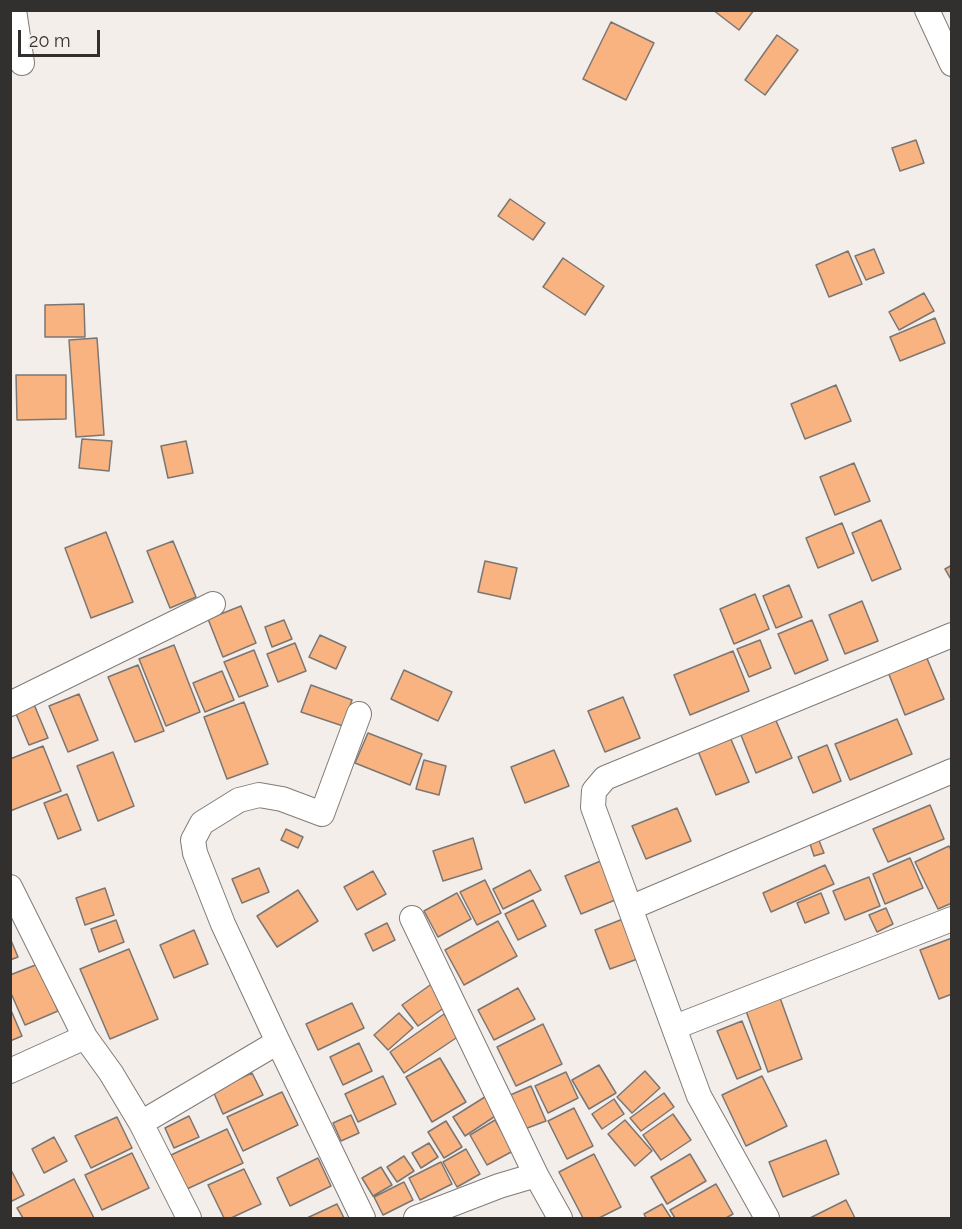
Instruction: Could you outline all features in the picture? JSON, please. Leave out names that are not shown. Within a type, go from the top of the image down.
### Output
[{"type":"street","points":[[14,10],[22,63]]},
{"type":"street","points":[[927,10],[951,64]]},
{"type":"street","points":[[10,704],[213,604]]},
{"type":"street","points":[[767,1218],[699,1096],[593,807],[594,790],[605,778],[951,635]]},
{"type":"street","points":[[360,714],[322,814],[282,799],[259,795],[239,800],[202,823],[193,840],[195,853],[223,924],[363,1218]]},
{"type":"street","points":[[630,908],[951,771]]},
{"type":"street","points":[[10,887],[85,1037],[111,1073],[141,1123],[189,1218]]},
{"type":"street","points":[[412,918],[536,1175],[560,1218]]},
{"type":"street","points":[[675,1027],[951,919]]},
{"type":"street","points":[[10,1071],[85,1037]]},
{"type":"street","points":[[141,1123],[278,1042]]},
{"type":"street","points":[[416,1218],[499,1186],[536,1175]]},
{"type":"building","points":[[713,10],[754,10],[739,30]]},
{"type":"building","points":[[611,22],[654,43],[626,100],[583,79]]},
{"type":"building","points":[[777,35],[798,50],[765,95],[745,80]]},
{"type":"building","points":[[916,140],[924,163],[900,171],[892,148]]},
{"type":"building","points":[[510,199],[545,223],[533,240],[498,216]]},
{"type":"building","points":[[874,249],[884,273],[866,280],[855,256]]},
{"type":"building","points":[[848,251],[862,284],[829,297],[816,265]]},
{"type":"building","points":[[563,258],[604,286],[585,315],[543,287]]},
{"type":"building","points":[[924,293],[934,311],[899,330],[889,312]]},
{"type":"building","points":[[84,304],[85,337],[45,337],[45,305]]},
{"type":"building","points":[[935,318],[945,343],[900,361],[890,337]]},
{"type":"building","points":[[97,338],[104,435],[76,437],[69,340]]},
{"type":"building","points":[[16,375],[66,375],[66,419],[17,420]]},
{"type":"building","points":[[836,385],[851,421],[805,439],[791,404]]},
{"type":"building","points":[[82,439],[112,441],[109,471],[79,468]]},
{"type":"building","points":[[186,441],[193,473],[168,478],[161,446]]},
{"type":"building","points":[[854,463],[870,501],[835,515],[820,477]]},
{"type":"building","points":[[881,520],[901,569],[872,581],[852,533]]},
{"type":"building","points":[[842,523],[854,553],[818,568],[806,538]]},
{"type":"building","points":[[106,532],[133,602],[91,618],[65,548]]},
{"type":"building","points":[[173,541],[196,597],[170,608],[147,551]]},
{"type":"building","points":[[485,561],[517,568],[510,599],[478,592]]},
{"type":"building","points":[[952,565],[952,581],[945,569]]},
{"type":"building","points":[[789,585],[802,617],[776,628],[763,596]]},
{"type":"building","points":[[755,594],[769,629],[734,644],[720,609]]},
{"type":"building","points":[[862,601],[878,641],[845,654],[829,615]]},
{"type":"building","points":[[241,606],[256,643],[223,657],[208,619]]},
{"type":"building","points":[[284,620],[292,639],[272,647],[265,627]]},
{"type":"building","points":[[812,620],[828,660],[795,674],[778,634]]},
{"type":"building","points":[[320,635],[346,647],[336,669],[309,657]]},
{"type":"building","points":[[760,640],[771,668],[749,677],[737,649]]},
{"type":"building","points":[[295,643],[306,671],[278,682],[267,654]]},
{"type":"building","points":[[174,645],[200,712],[166,726],[139,659]]},
{"type":"building","points":[[254,650],[268,686],[239,697],[224,662]]},
{"type":"building","points":[[733,651],[749,691],[690,715],[674,675]]},
{"type":"building","points":[[926,656],[944,699],[905,715],[888,672]]},
{"type":"building","points":[[138,665],[164,731],[135,742],[108,677]]},
{"type":"building","points":[[404,670],[452,692],[438,721],[391,699]]},
{"type":"building","points":[[222,671],[234,700],[205,712],[193,683]]},
{"type":"building","points":[[311,685],[352,700],[343,726],[301,712]]},
{"type":"building","points":[[79,694],[98,740],[68,752],[49,706]]},
{"type":"building","points":[[623,697],[640,738],[605,752],[588,711]]},
{"type":"building","points":[[33,702],[48,738],[29,745],[14,709]]},
{"type":"building","points":[[244,702],[268,764],[227,779],[204,717]]},
{"type":"building","points":[[774,716],[792,758],[756,773],[739,730]]},
{"type":"building","points":[[897,719],[912,754],[850,780],[835,744]]},
{"type":"building","points":[[368,733],[422,754],[410,785],[355,763]]},
{"type":"building","points":[[730,737],[749,782],[716,795],[698,751]]},
{"type":"building","points":[[827,745],[841,781],[813,793],[798,757]]},
{"type":"building","points":[[43,746],[61,791],[10,811],[10,759]]},
{"type":"building","points":[[554,750],[569,786],[525,803],[511,767]]},
{"type":"building","points":[[113,752],[134,806],[98,821],[77,766]]},
{"type":"building","points":[[424,760],[446,766],[439,795],[416,789]]},
{"type":"building","points":[[67,794],[81,830],[58,839],[44,803]]},
{"type":"building","points":[[930,805],[944,839],[888,862],[873,829]]},
{"type":"building","points":[[677,808],[691,841],[646,859],[632,826]]},
{"type":"building","points":[[286,829],[303,837],[298,848],[281,840]]},
{"type":"building","points":[[473,838],[482,869],[443,881],[433,851]]},
{"type":"building","points":[[818,838],[824,853],[814,856],[809,841]]},
{"type":"building","points":[[949,846],[952,852],[952,903],[938,909],[915,862]]},
{"type":"building","points":[[910,858],[923,888],[885,904],[873,874]]},
{"type":"building","points":[[603,860],[620,898],[581,914],[565,876]]},
{"type":"building","points":[[825,865],[834,884],[771,912],[763,893]]},
{"type":"building","points":[[259,868],[269,892],[242,903],[232,879]]},
{"type":"building","points":[[530,870],[541,890],[503,909],[493,889]]},
{"type":"building","points":[[373,871],[386,894],[357,910],[344,887]]},
{"type":"building","points":[[869,877],[880,906],[845,920],[833,891]]},
{"type":"building","points":[[485,880],[501,913],[477,925],[460,892]]},
{"type":"building","points":[[105,888],[114,915],[85,925],[76,898]]},
{"type":"building","points":[[298,890],[318,921],[277,947],[257,916]]},
{"type":"building","points":[[457,893],[471,919],[438,937],[424,911]]},
{"type":"building","points":[[821,893],[829,913],[805,923],[797,903]]},
{"type":"building","points":[[533,900],[546,926],[518,940],[505,914]]},
{"type":"building","points":[[886,908],[893,924],[877,932],[869,915]]},
{"type":"building","points":[[628,917],[643,957],[610,969],[595,930]]},
{"type":"building","points":[[116,920],[124,942],[99,952],[91,929]]},
{"type":"building","points":[[498,921],[517,956],[464,985],[445,950]]},
{"type":"building","points":[[387,923],[395,940],[373,951],[365,934]]},
{"type":"building","points":[[194,930],[208,964],[174,978],[160,945]]},
{"type":"building","points":[[10,938],[18,957],[10,960]]},
{"type":"building","points":[[952,938],[952,994],[939,999],[920,950]]},
{"type":"building","points":[[129,949],[158,1019],[110,1039],[80,969]]},
{"type":"building","points":[[38,964],[58,1011],[25,1025],[10,991],[10,975]]},
{"type":"building","points":[[433,983],[448,1005],[418,1026],[402,1005]]},
{"type":"building","points":[[518,988],[535,1019],[494,1040],[478,1010]]},
{"type":"building","points":[[779,995],[802,1059],[768,1072],[745,1008]]},
{"type":"building","points":[[352,1003],[364,1028],[318,1050],[306,1024]]},
{"type":"building","points":[[10,1008],[22,1036],[10,1041]]},
{"type":"building","points":[[399,1013],[413,1028],[388,1050],[374,1035]]},
{"type":"building","points":[[444,1014],[459,1036],[404,1073],[390,1052]]},
{"type":"building","points":[[742,1021],[761,1069],[737,1079],[717,1031]]},
{"type":"building","points":[[543,1024],[562,1064],[516,1086],[497,1047]]},
{"type":"building","points":[[359,1043],[372,1071],[343,1085],[330,1057]]},
{"type":"building","points":[[440,1058],[466,1102],[432,1122],[406,1077]]},
{"type":"building","points":[[599,1065],[616,1093],[589,1109],[572,1080]]},
{"type":"building","points":[[645,1071],[660,1088],[632,1113],[617,1097]]},
{"type":"building","points":[[566,1072],[578,1098],[548,1113],[535,1086]]},
{"type":"building","points":[[252,1073],[263,1095],[223,1114],[213,1091]]},
{"type":"building","points":[[383,1076],[396,1104],[358,1122],[345,1094]]},
{"type":"building","points":[[762,1076],[787,1126],[746,1146],[722,1095]]},
{"type":"building","points":[[531,1086],[546,1121],[522,1130],[508,1096]]},
{"type":"building","points":[[282,1092],[298,1125],[243,1151],[227,1117]]},
{"type":"building","points":[[664,1093],[674,1107],[641,1131],[630,1118]]},
{"type":"building","points":[[488,1095],[500,1113],[465,1136],[453,1117]]},
{"type":"building","points":[[614,1099],[624,1114],[602,1129],[592,1114]]},
{"type":"building","points":[[574,1108],[593,1146],[567,1159],[548,1121]]},
{"type":"building","points":[[673,1114],[691,1140],[661,1160],[643,1135]]},
{"type":"building","points":[[351,1115],[359,1133],[341,1141],[333,1123]]},
{"type":"building","points":[[189,1116],[199,1137],[174,1148],[165,1128]]},
{"type":"building","points":[[117,1117],[132,1148],[91,1168],[75,1136]]},
{"type":"building","points":[[495,1120],[513,1151],[487,1165],[470,1135]]},
{"type":"building","points":[[625,1120],[652,1151],[635,1166],[608,1134]]},
{"type":"building","points":[[446,1121],[462,1147],[444,1158],[428,1132]]},
{"type":"building","points":[[227,1129],[243,1163],[187,1189],[171,1155]]},
{"type":"building","points":[[54,1137],[67,1161],[44,1173],[32,1149]]},
{"type":"building","points":[[826,1140],[839,1174],[783,1197],[769,1162]]},
{"type":"building","points":[[429,1143],[438,1157],[421,1168],[412,1153]]},
{"type":"building","points":[[466,1149],[480,1174],[457,1187],[443,1162]]},
{"type":"building","points":[[132,1153],[149,1188],[102,1210],[85,1175]]},
{"type":"building","points":[[594,1154],[621,1207],[599,1218],[583,1218],[559,1172]]},
{"type":"building","points":[[690,1154],[706,1181],[667,1204],[651,1177]]},
{"type":"building","points":[[404,1156],[414,1171],[397,1182],[387,1167]]},
{"type":"building","points":[[318,1158],[331,1186],[290,1206],[277,1178]]},
{"type":"building","points":[[441,1162],[452,1184],[420,1200],[409,1178]]},
{"type":"building","points":[[381,1167],[392,1185],[373,1196],[362,1178]]},
{"type":"building","points":[[10,1168],[24,1195],[10,1202]]},
{"type":"building","points":[[244,1169],[261,1204],[231,1218],[224,1218],[208,1185]]},
{"type":"building","points":[[74,1179],[94,1218],[23,1218],[17,1208]]},
{"type":"building","points":[[404,1182],[413,1200],[383,1215],[374,1197]]},
{"type":"building","points":[[716,1184],[733,1214],[726,1218],[675,1218],[670,1210]]},
{"type":"building","points":[[846,1200],[855,1218],[810,1218]]},
{"type":"building","points":[[337,1204],[344,1218],[307,1218]]},
{"type":"building","points":[[662,1204],[671,1218],[646,1218],[644,1214]]}]
